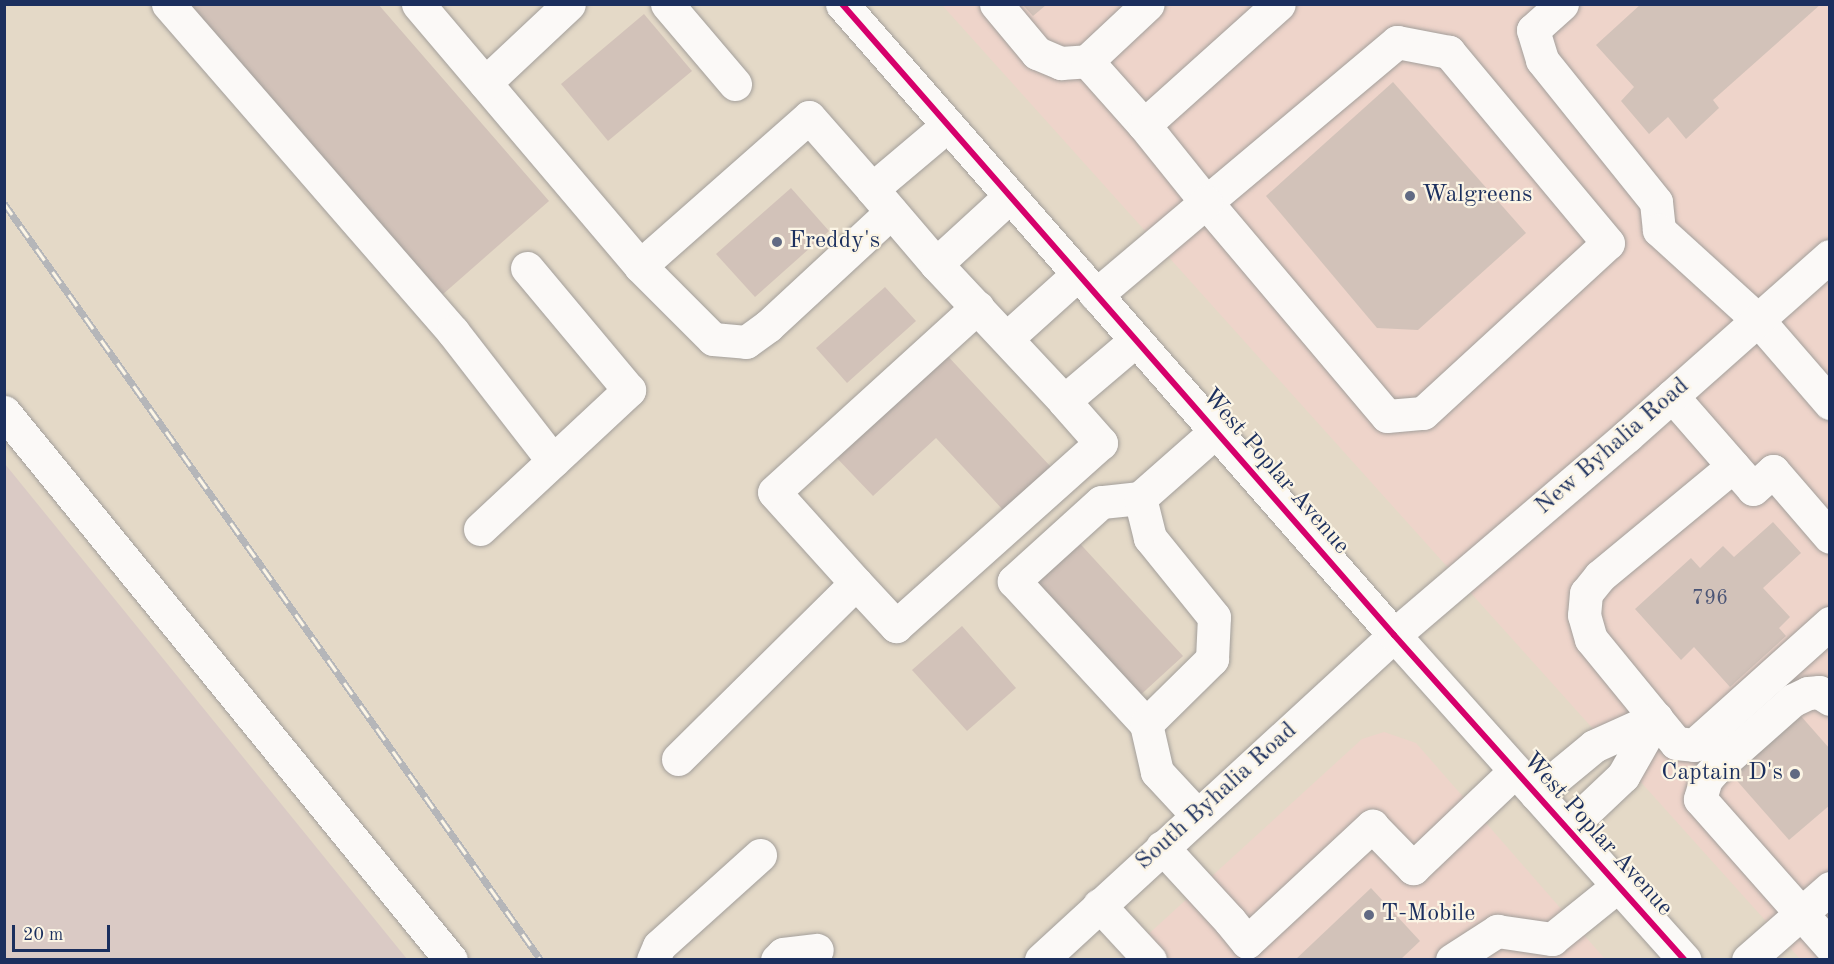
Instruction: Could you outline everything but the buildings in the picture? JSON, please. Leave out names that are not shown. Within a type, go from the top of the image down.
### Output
[{"type":"main road","points":[[168,4],[453,332],[552,461]]},
{"type":"main road","points":[[485,83],[569,4]]},
{"type":"main road","points":[[667,4],[735,84]]},
{"type":"main road","name":"West Poplar Avenue","points":[[842,4],[1394,635],[1684,960]]},
{"type":"main road","points":[[996,4],[1037,53],[1061,63],[1087,61],[1148,4]]},
{"type":"main road","points":[[1144,125],[1279,4]]},
{"type":"main road","points":[[1562,4],[1533,30],[1542,60],[1656,202],[1659,230],[1758,320],[1830,403]]},
{"type":"main road","points":[[427,8],[485,83],[640,266],[713,339],[746,342],[768,326],[948,125]]},
{"type":"main road","points":[[1007,338],[1206,202],[1397,42],[1449,52],[1608,243]]},
{"type":"main road","points":[[1087,61],[1144,125],[1387,416],[1423,413],[1608,243],[1659,230]]},
{"type":"main road","points":[[640,266],[809,117],[936,264],[1007,338],[1101,443],[896,626],[774,492],[977,307]]},
{"type":"main road","points":[[936,264],[1010,196]]},
{"type":"main road","name":"New Byhalia Road","points":[[1394,635],[1672,396],[1830,256]]},
{"type":"main road","points":[[480,529],[628,390],[527,268]]},
{"type":"main road","points":[[1064,401],[1136,340]]},
{"type":"main road","points":[[1672,396],[1753,489],[1773,471],[1830,537]]},
{"type":"main road","points":[[4,412],[451,960]]},
{"type":"main road","points":[[1197,815],[1157,772],[1146,724],[1014,581],[1101,502],[1140,498],[1216,431]]},
{"type":"main road","points":[[1732,466],[1600,576],[1586,593],[1584,615],[1591,639],[1676,743],[1694,745],[1830,623]]},
{"type":"main road","points":[[1140,498],[1150,538],[1214,617],[1212,659],[1146,724]]},
{"type":"main road","points":[[678,759],[856,583]]},
{"type":"main road","name":"South Byhalia Road","points":[[1041,960],[1394,635]]},
{"type":"main road","points":[[1830,699],[1819,692],[1808,693],[1793,700],[1714,769],[1706,779],[1700,799],[1830,946]]},
{"type":"main road","points":[[1162,847],[1247,942],[1372,826],[1413,868],[1526,783],[1594,746],[1656,718]]},
{"type":"main road","points":[[1568,828],[1623,776],[1656,718]]},
{"type":"main road","points":[[653,960],[659,946],[760,855]]},
{"type":"main road","points":[[1452,960],[1497,931],[1552,939],[1619,885]]},
{"type":"main road","points":[[1748,960],[1830,888]]},
{"type":"main road","points":[[1099,905],[1150,960]]},
{"type":"main road","points":[[777,960],[783,954],[818,952]]},
{"type":"shaded area","points":[[942,5],[1829,5],[1829,959],[1800,959]]},
{"type":"shaded area","points":[[5,464],[407,959],[5,959]]},
{"type":"shaded area","points":[[1384,732],[1416,743],[1605,959],[1120,960],[1362,739]]},
{"type":"railway","points":[[4,203],[541,960]]},
{"type":"cycle path","points":[[842,4],[1394,635],[1685,960]]},
{"type":"place","name":"Walgreens","points":[[1410,196]]},
{"type":"place","name":"Freddy's","points":[[777,242]]},
{"type":"place","name":"Captain D's","points":[[1795,774]]},
{"type":"place","name":"T-Mobile","points":[[1369,915]]}]
